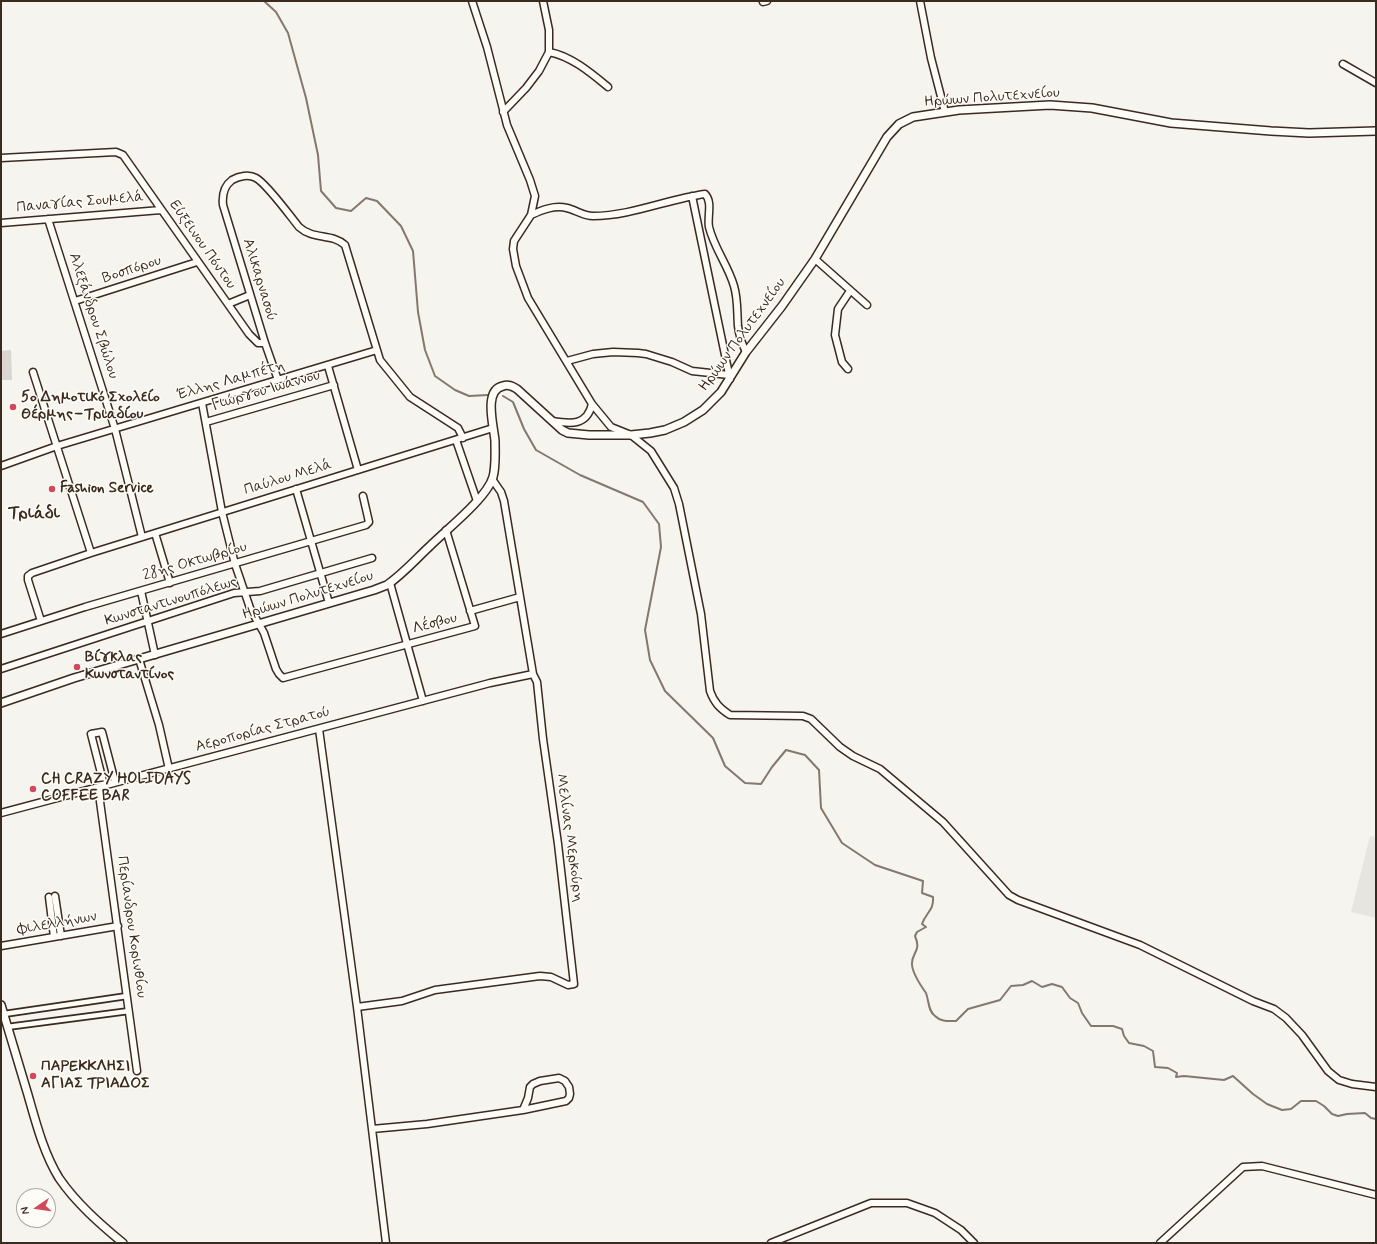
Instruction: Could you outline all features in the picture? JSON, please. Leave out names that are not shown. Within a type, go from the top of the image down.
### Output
[{"type":"street","points":[[472,1],[487,47],[507,125],[530,180],[535,196],[531,215],[514,241],[513,249],[516,266],[528,298],[592,404],[612,427],[630,435],[651,451],[666,473],[676,493],[701,614],[710,690],[714,701],[720,709],[730,715],[803,716],[812,719],[840,746],[853,756],[880,769],[943,822],[1009,895],[1018,900],[1140,945],[1253,1001],[1274,1009],[1286,1018],[1302,1035],[1328,1071],[1339,1080],[1352,1084],[1376,1087]]},
{"type":"street","points":[[503,112],[526,88],[539,71],[550,52],[549,30],[543,1]]},
{"type":"street","points":[[920,1],[931,58],[945,112]]},
{"type":"street","points":[[550,52],[556,53],[590,72],[608,87]]},
{"type":"street","points":[[1343,64],[1376,83]]},
{"type":"street","name":"Ηρώων Πολυτεχνείου","points":[[1,703],[68,680],[374,590],[390,583],[477,501],[488,488],[492,479],[495,462],[494,428],[491,403],[493,394],[498,387],[506,385],[520,391],[562,430],[571,433],[588,435],[630,435],[665,430],[684,422],[703,410],[721,392],[746,352],[782,306],[815,259],[887,137],[895,127],[903,121],[914,117],[945,112],[1050,105],[1092,108],[1171,123],[1271,131],[1309,133],[1376,131]]},
{"type":"street","name":"Εύξεινου Πόντου","points":[[1,158],[116,152],[123,155],[197,262],[253,339],[260,344],[265,343]]},
{"type":"street","name":"Αλικαρνασού","points":[[278,380],[222,205],[225,188],[231,181],[242,176],[257,178],[302,230],[312,235],[335,238],[345,245],[377,350]]},
{"type":"street","points":[[531,215],[549,208],[559,207],[568,208],[577,213],[592,216],[625,212],[705,194],[708,198],[709,225],[714,243],[729,273],[734,287],[737,302],[738,327],[741,342],[746,352]]},
{"type":"street","points":[[567,361],[593,354],[638,352],[672,362],[692,371],[731,375],[692,196]]},
{"type":"street","name":"Παναγίας Σουμελά","points":[[1,223],[161,210]]},
{"type":"street","name":"Αλεξάνδρου Σβώλου","points":[[48,219],[115,429],[142,537]]},
{"type":"street","points":[[815,259],[867,305]]},
{"type":"street","name":"Βοσπόρου","points":[[75,301],[197,262]]},
{"type":"street","points":[[848,369],[842,362],[835,335],[838,309],[850,291]]},
{"type":"street","points":[[228,304],[250,295]]},
{"type":"street","points":[[377,350],[383,364],[410,397],[459,429],[463,438]]},
{"type":"street","name":"Έλλης Λαμπέτη","points":[[1,466],[57,446],[328,366],[377,350]]},
{"type":"street","points":[[328,366],[358,470]]},
{"type":"street","points":[[33,372],[91,553]]},
{"type":"street","name":"Γιώργου Ιωάννου","points":[[206,422],[334,385]]},
{"type":"street","points":[[202,403],[222,512],[235,564],[250,608],[264,633],[279,674],[284,678],[407,645]]},
{"type":"street","points":[[552,421],[569,424],[584,419],[590,411],[592,404]]},
{"type":"street","name":"Παύλου Μελά","points":[[41,621],[28,580],[29,574],[91,553],[494,428]]},
{"type":"street","points":[[456,440],[477,501]]},
{"type":"street","name":"Μελίνας Μερκούρη","points":[[357,1008],[402,1001],[435,990],[540,976],[551,977],[568,986],[573,985],[558,844],[543,739],[537,682],[533,674],[504,501],[501,492],[492,479]]},
{"type":"street","points":[[296,489],[329,603]]},
{"type":"street","name":"28ης Οκτωβρίου","points":[[1,634],[368,524],[369,520],[363,496]]},
{"type":"street","points":[[446,530],[470,611]]},
{"type":"street","points":[[155,533],[170,583]]},
{"type":"street","name":"Κωνσταντινουπόλεως","points":[[1,669],[234,593],[260,591],[372,558]]},
{"type":"street","points":[[390,583],[423,701]]},
{"type":"street","points":[[141,592],[155,655]]},
{"type":"street","name":"Λέσβου","points":[[407,645],[475,626],[470,611],[520,597]]},
{"type":"street","points":[[139,660],[159,725],[169,768]]},
{"type":"street","name":"Αεροπορίας Στρατού","points":[[1,813],[490,683],[533,674]]},
{"type":"street","points":[[318,729],[357,1008],[386,1243]]},
{"type":"street","name":"Περίανδρου Κορινθίου","points":[[115,782],[102,732],[91,734],[101,786],[137,1071]]},
{"type":"street","points":[[52,897],[58,937]]},
{"type":"street","name":"Φιλελλήνων","points":[[1,946],[118,926]]},
{"type":"street","points":[[4,1014],[127,996]]},
{"type":"street","points":[[1,1005],[36,1122],[58,1176],[66,1188],[95,1218],[123,1243]]},
{"type":"street","points":[[7,1027],[129,1011]]},
{"type":"street","points":[[372,1129],[453,1120],[522,1110],[566,1101],[570,1096],[568,1086],[565,1081],[559,1078],[534,1084],[530,1087],[528,1098],[522,1110]]},
{"type":"street","points":[[1160,1243],[1242,1167],[1262,1166],[1376,1195]]},
{"type":"street","points":[[771,1243],[871,1203],[907,1203],[935,1213],[961,1230],[974,1243]]},
{"type":"shaded area","points":[[11,350],[12,380],[1,380],[1,351]]},
{"type":"shaded area","points":[[1370,836],[1376,837],[1376,918],[1351,912]]},
{"type":"waterway","points":[[264,1],[276,12],[288,33],[306,98],[318,155],[321,191],[336,208],[351,211],[366,198],[377,201],[401,226],[413,251],[418,312],[425,350],[435,376],[455,390],[469,396],[488,395]]},
{"type":"waterway","points":[[503,396],[513,402],[524,429],[536,450],[580,475],[643,502],[659,524],[661,547],[645,630],[650,660],[665,691],[713,738],[725,766],[745,783],[761,784],[772,767],[786,750],[805,755],[819,770],[821,808],[842,843],[875,865],[923,881],[922,893],[933,897],[933,902],[931,909],[922,924],[926,927],[917,932],[915,936],[917,941],[917,949],[913,957],[912,965],[916,976],[926,993],[931,1011],[937,1018],[945,1021],[956,1021],[968,1009],[1000,1000],[1011,986],[1023,985],[1032,981],[1042,987],[1052,984],[1062,987],[1070,998],[1078,1003],[1082,1013],[1091,1026],[1113,1026],[1122,1029],[1124,1036],[1129,1043],[1144,1046],[1153,1051],[1155,1067],[1168,1068],[1177,1073],[1176,1077],[1184,1076],[1224,1080],[1233,1076],[1267,1104],[1282,1110],[1291,1109],[1301,1101],[1316,1101],[1332,1114],[1338,1116],[1365,1113],[1371,1118],[1376,1119]]},
{"type":"place","name":"5ο Δημοτικό Σχολείο Θέρμης–Τριαδίου","points":[[13,407]]},
{"type":"place","name":"Fashion Service","points":[[52,489]]},
{"type":"place","name":"Βίγκλας Κωνσταντίνος","points":[[77,667]]},
{"type":"place","name":"CH CRAZY HOLIDAYS COFFEE BAR","points":[[33,789]]},
{"type":"place","name":"ΠΑΡΕΚΚΛΗΣΙ ΑΓΙΑΣ ΤΡΙΑΔΟΣ","points":[[33,1076]]},
{"type":"district","name":"Τριάδι","points":[[34,514]]}]
